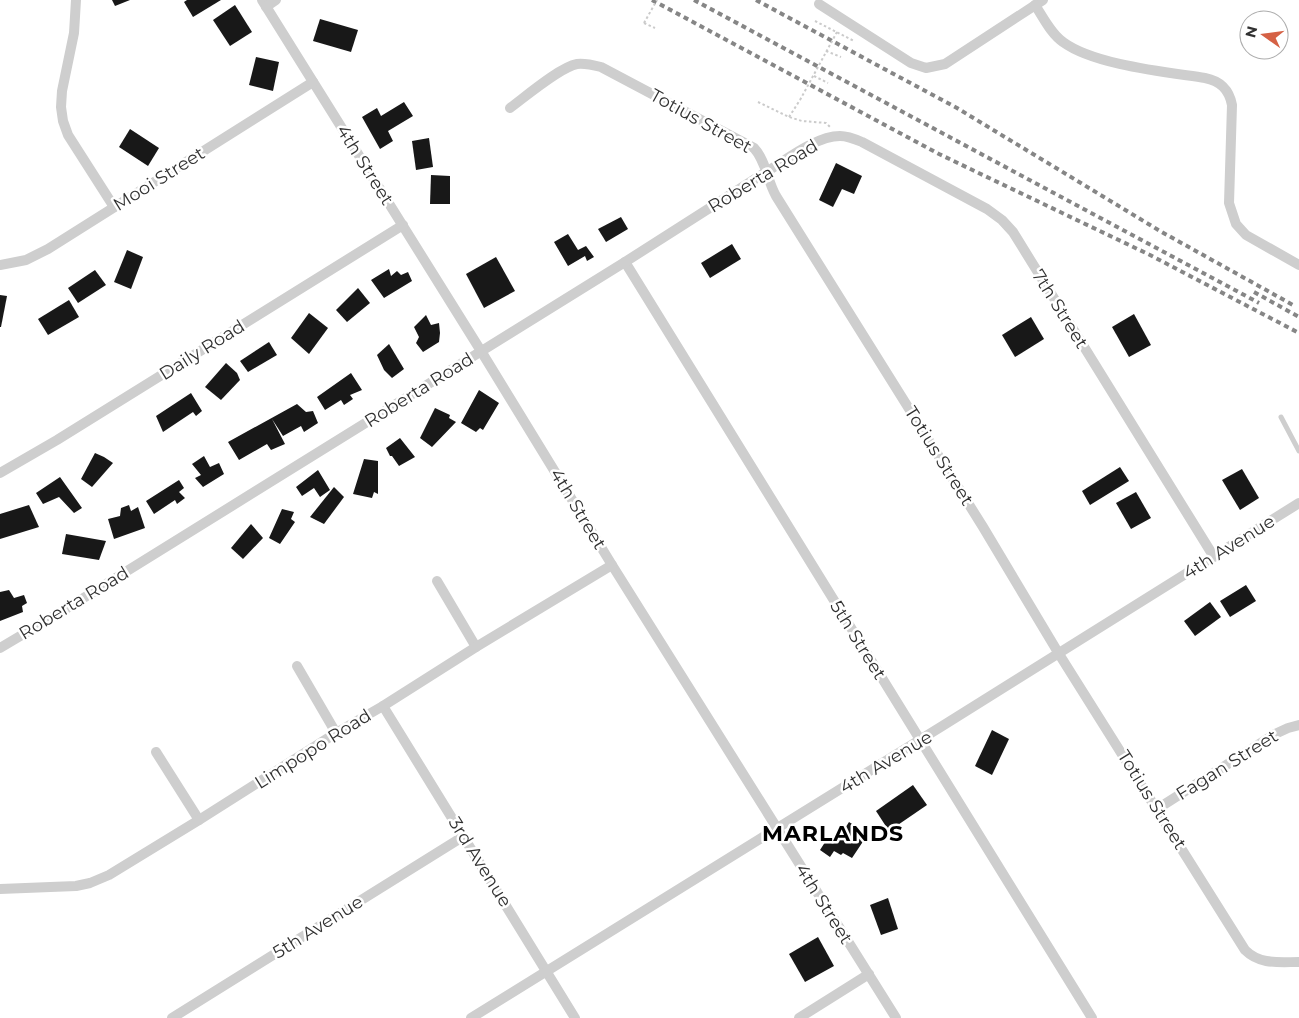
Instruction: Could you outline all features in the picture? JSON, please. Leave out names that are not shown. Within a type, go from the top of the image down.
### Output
[{"type":"street","points":[[76,0],[74,32],[62,91],[61,107],[63,121],[68,134],[114,207]]},
{"type":"street","points":[[264,3],[276,0]]},
{"type":"street","name":"4th Street","points":[[264,3],[612,565],[896,1018]]},
{"type":"street","points":[[819,4],[910,63],[926,68],[945,64],[1039,3],[1062,42],[1084,53],[1145,68],[1212,80],[1224,87],[1230,96],[1232,105],[1229,203],[1236,224],[1246,235],[1299,265]]},
{"type":"street","name":"Totius Street","points":[[510,108],[564,69],[576,64],[586,64],[600,67],[754,148],[763,161],[769,184],[776,196],[973,510],[1059,654],[1245,950],[1252,957],[1262,961],[1299,962]]},
{"type":"street","name":"Mooi Street","points":[[0,265],[26,260],[48,249],[313,82]]},
{"type":"street","name":"Roberta Road","points":[[0,648],[625,262],[766,172],[826,138],[839,136]]},
{"type":"street","name":"7th Street","points":[[839,136],[850,137],[862,142],[988,209],[1013,232],[1214,557]]},
{"type":"street","name":"Daily Road","points":[[0,473],[74,430],[403,225]]},
{"type":"street","name":"5th Street","points":[[625,262],[1092,1018]]},
{"type":"street","name":"4th Avenue","points":[[471,1018],[920,741],[1299,503]]},
{"type":"street","name":"Limpopo Road","points":[[0,889],[76,886],[90,883],[109,875],[336,733],[612,565]]},
{"type":"street","points":[[437,581],[476,647]]},
{"type":"street","points":[[297,666],[336,733]]},
{"type":"street","name":"3rd Avenue","points":[[383,706],[575,1018]]},
{"type":"street","name":"Fagan Street","points":[[1157,808],[1275,734],[1299,725]]},
{"type":"street","points":[[156,752],[199,820]]},
{"type":"street","name":"5th Avenue","points":[[172,1018],[464,836]]},
{"type":"street","points":[[800,1018],[869,974]]},
{"type":"lane","points":[[1281,417],[1299,451]]},
{"type":"path","points":[[655,28],[644,23],[657,0]]},
{"type":"path","points":[[815,21],[854,41]]},
{"type":"path","points":[[789,117],[814,76],[837,32]]},
{"type":"path","points":[[826,51],[841,57]]},
{"type":"path","points":[[814,76],[828,83]]},
{"type":"path","points":[[758,102],[789,117],[802,121],[826,123],[839,136]]},
{"type":"building","points":[[112,0],[130,0],[115,6]]},
{"type":"building","points":[[187,0],[221,0],[193,17],[184,2]]},
{"type":"building","points":[[235,5],[252,32],[230,46],[213,20]]},
{"type":"building","points":[[320,19],[358,30],[351,52],[313,41]]},
{"type":"building","points":[[256,57],[279,62],[273,91],[249,85]]},
{"type":"building","points":[[404,102],[413,116],[388,131],[393,141],[380,149],[362,117],[377,108],[381,116]]},
{"type":"building","points":[[130,129],[159,148],[148,166],[119,147]]},
{"type":"building","points":[[429,138],[433,167],[416,170],[412,141]]},
{"type":"building","points":[[836,163],[862,176],[854,194],[842,189],[833,207],[819,200]]},
{"type":"building","points":[[431,175],[450,176],[450,204],[430,204]]},
{"type":"building","points":[[621,217],[628,229],[606,242],[598,229]]},
{"type":"building","points":[[568,234],[578,250],[586,246],[594,257],[587,261],[585,256],[568,266],[554,242]]},
{"type":"building","points":[[732,244],[741,259],[710,278],[701,263]]},
{"type":"building","points":[[127,250],[143,257],[131,289],[114,282]]},
{"type":"building","points":[[496,257],[515,291],[484,308],[466,274]]},
{"type":"building","points":[[389,269],[391,276],[397,271],[401,275],[408,272],[412,281],[384,298],[371,280]]},
{"type":"building","points":[[95,270],[106,285],[78,303],[68,288]]},
{"type":"building","points":[[358,288],[370,303],[347,322],[336,310]]},
{"type":"building","points":[[0,295],[7,296],[1,327],[0,327]]},
{"type":"building","points":[[69,300],[79,317],[48,335],[38,319]]},
{"type":"building","points":[[309,313],[328,328],[309,354],[291,338]]},
{"type":"building","points":[[1134,314],[1151,345],[1129,357],[1112,327]]},
{"type":"building","points":[[426,315],[431,325],[439,323],[440,333],[439,342],[423,352],[416,343],[419,337],[414,327]]},
{"type":"building","points":[[1031,317],[1044,339],[1015,357],[1002,335]]},
{"type":"building","points":[[269,342],[277,355],[248,372],[240,361]]},
{"type":"building","points":[[389,344],[404,369],[392,378],[384,370],[377,355]]},
{"type":"building","points":[[226,363],[237,373],[240,380],[221,400],[205,387]]},
{"type":"building","points":[[351,373],[362,390],[350,395],[353,399],[344,405],[341,400],[325,410],[317,397]]},
{"type":"building","points":[[479,390],[499,403],[483,430],[480,428],[476,432],[461,423]]},
{"type":"building","points":[[191,393],[202,411],[196,416],[193,412],[163,432],[156,416]]},
{"type":"building","points":[[297,404],[306,412],[313,411],[318,423],[304,432],[301,426],[283,436],[272,419],[285,444],[271,450],[267,444],[239,460],[228,442]]},
{"type":"building","points":[[435,408],[450,415],[449,418],[456,422],[432,447],[420,438]]},
{"type":"building","points":[[400,438],[415,457],[399,466],[386,448]]},
{"type":"building","points":[[95,453],[113,463],[92,487],[81,479]]},
{"type":"building","points":[[204,456],[210,467],[219,463],[224,474],[203,487],[195,478],[201,475],[192,464]]},
{"type":"building","points":[[364,459],[378,461],[378,494],[374,492],[372,498],[353,494]]},
{"type":"building","points":[[1120,467],[1129,481],[1090,505],[1082,491]]},
{"type":"building","points":[[1242,469],[1259,498],[1240,510],[1222,480]]},
{"type":"building","points":[[318,470],[330,490],[320,497],[314,488],[302,496],[296,487]]},
{"type":"building","points":[[60,477],[82,508],[74,513],[59,497],[43,504],[36,493]]},
{"type":"building","points":[[179,480],[184,488],[179,492],[185,498],[177,504],[175,500],[154,514],[146,501]]},
{"type":"building","points":[[334,487],[344,497],[324,524],[310,517]]},
{"type":"building","points":[[1136,492],[1151,518],[1131,529],[1116,503]]},
{"type":"building","points":[[29,505],[39,527],[0,539],[0,514]]},
{"type":"building","points":[[129,505],[131,511],[138,507],[145,528],[114,539],[108,519],[120,516],[121,508]]},
{"type":"building","points":[[282,509],[294,512],[291,519],[295,522],[280,544],[269,538]]},
{"type":"building","points":[[251,524],[263,538],[243,559],[231,548]]},
{"type":"building","points":[[66,534],[106,541],[99,560],[62,554]]},
{"type":"building","points":[[1246,585],[1256,601],[1230,617],[1220,601]]},
{"type":"building","points":[[9,590],[14,598],[24,595],[27,603],[22,606],[23,612],[0,621],[0,592]]},
{"type":"building","points":[[1210,602],[1221,617],[1195,636],[1184,621]]},
{"type":"building","points":[[992,730],[1009,739],[992,775],[975,766]]},
{"type":"building","points":[[913,785],[927,805],[889,831],[876,811]]},
{"type":"building","points":[[849,822],[868,834],[852,858],[834,851],[830,857],[820,850],[829,836],[837,841]]},
{"type":"building","points":[[888,898],[898,929],[881,935],[870,905]]},
{"type":"building","points":[[818,937],[834,966],[805,982],[789,954]]},
{"type":"railway","points":[[652,0],[939,154],[1150,255],[1299,333]]},
{"type":"railway","points":[[694,0],[1259,303]]},
{"type":"railway","points":[[756,0],[957,108],[1160,231],[1293,305]]},
{"type":"railway","points":[[1254,292],[1299,317]]},
{"type":"district","name":"MARLANDS","points":[[833,833]]}]
